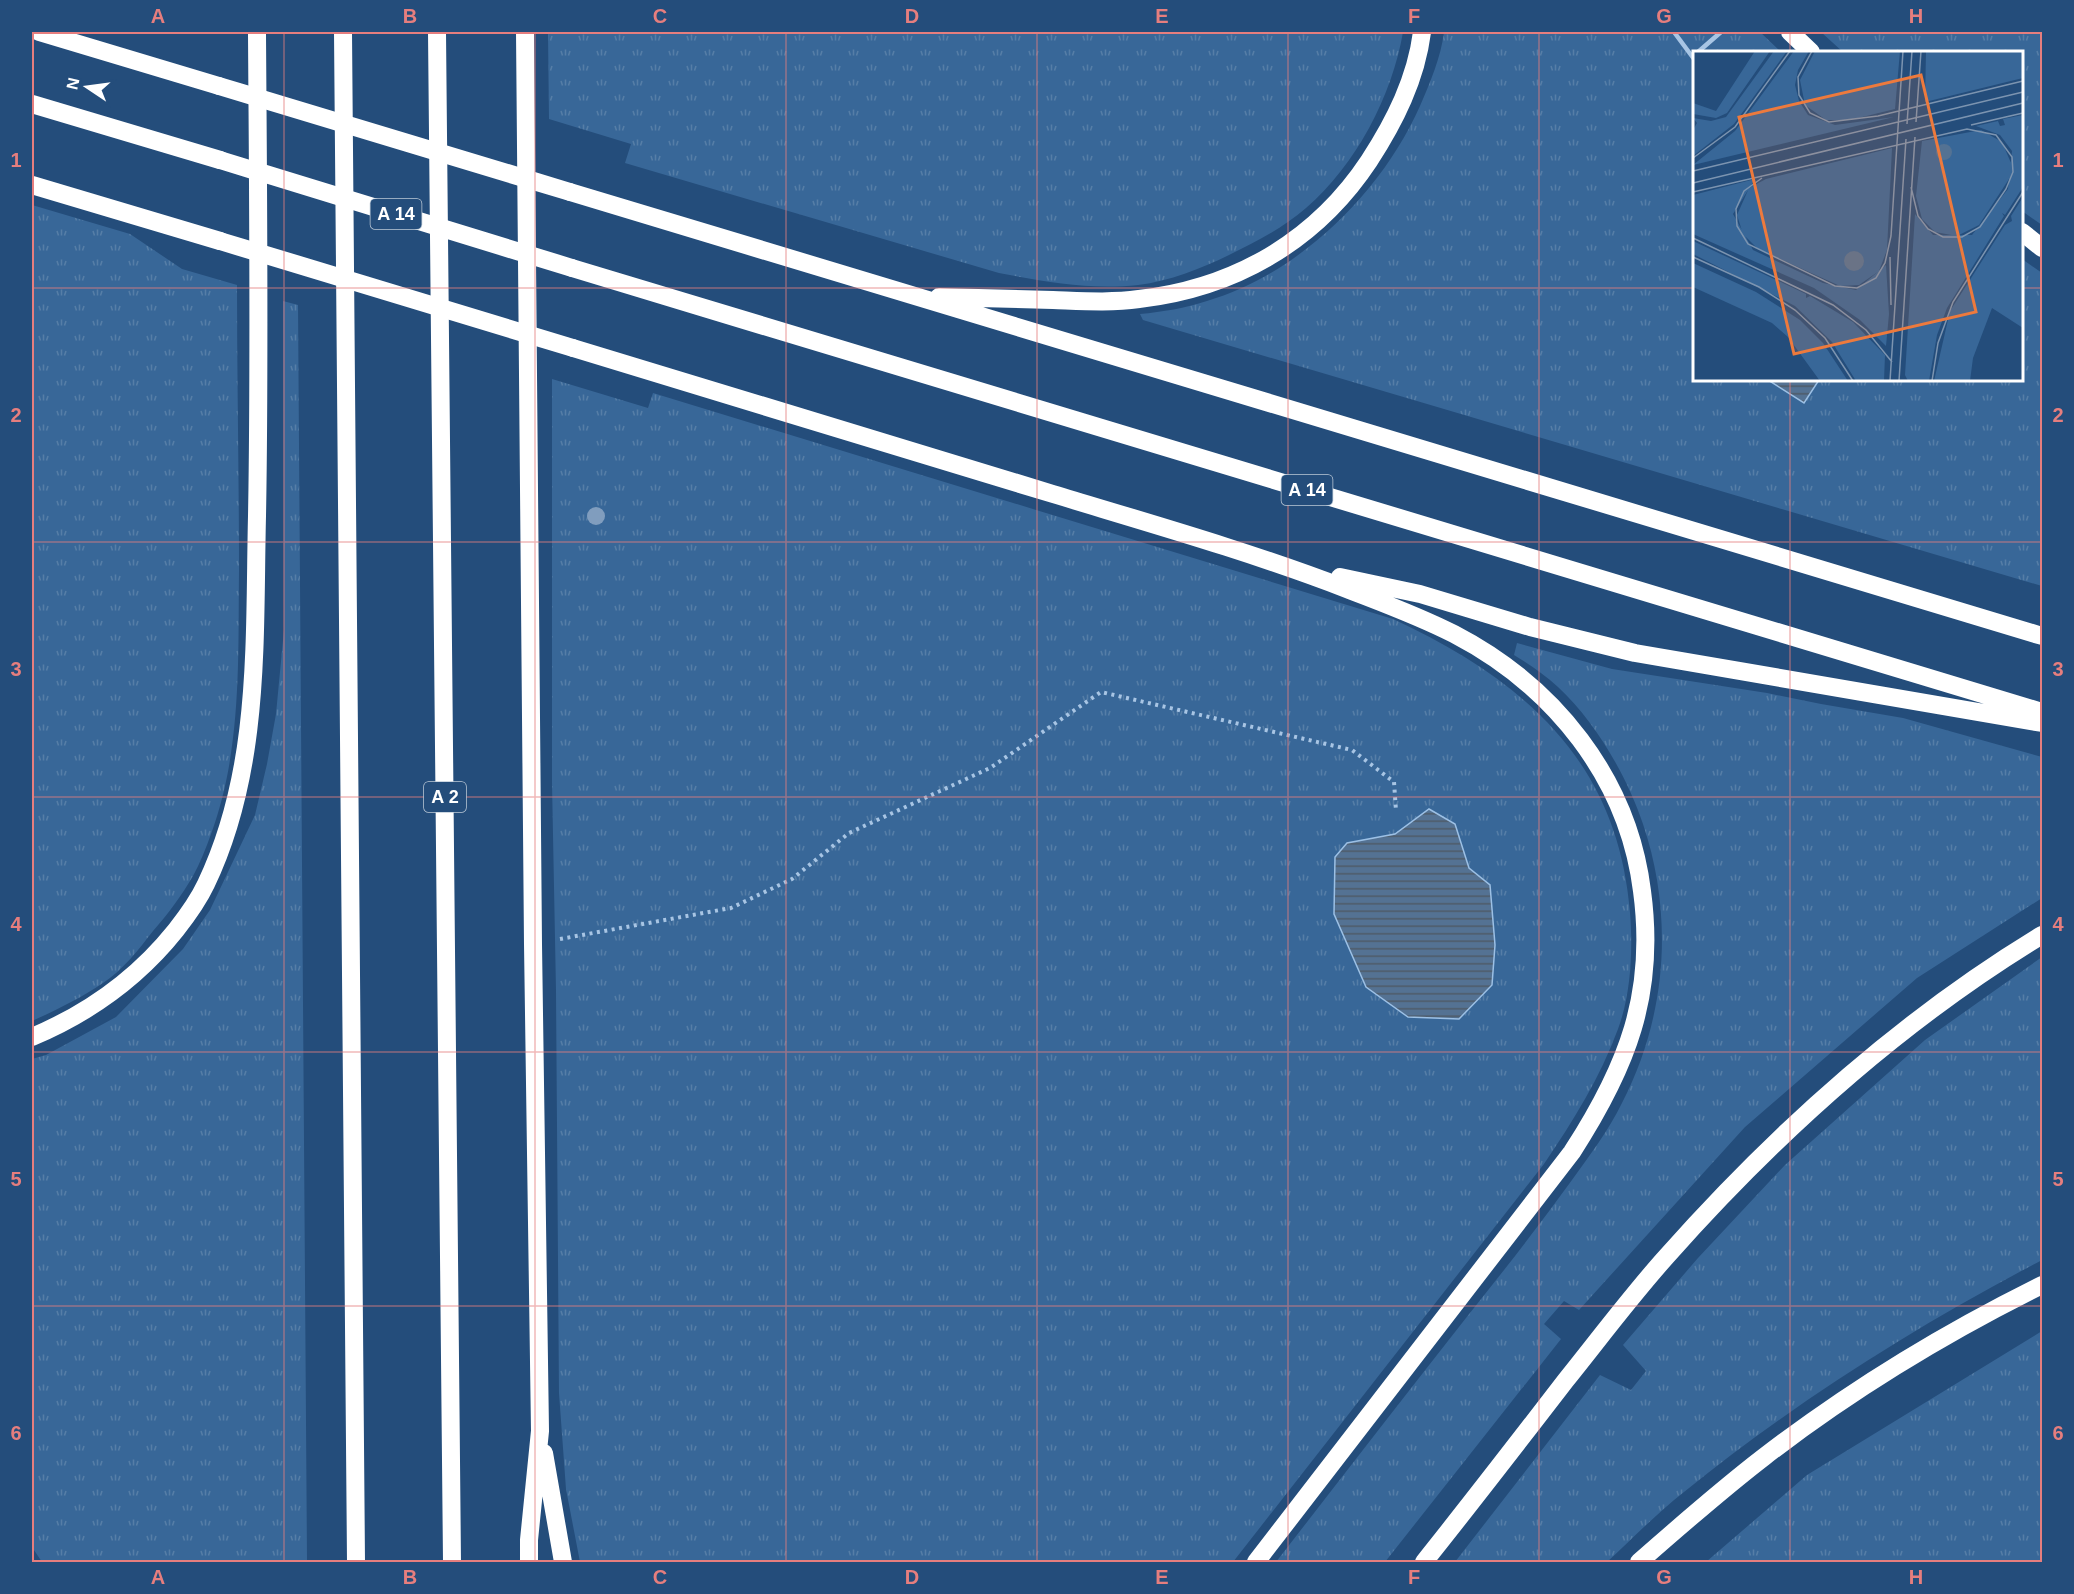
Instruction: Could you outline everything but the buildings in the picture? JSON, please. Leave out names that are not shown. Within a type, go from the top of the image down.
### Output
[{"type":"highway","points":[[39,32],[2043,636]]},
{"type":"highway","points":[[32,1037],[78,1015],[108,996],[137,972],[163,945],[187,915],[205,886],[229,825],[239,790],[249,729],[255,630],[259,436],[257,32]]},
{"type":"highway","points":[[343,32],[356,1563]]},
{"type":"highway","name":"A 2","points":[[437,32],[452,1563]]},
{"type":"highway","points":[[525,32],[540,1431],[529,1539],[529,1563]]},
{"type":"highway","points":[[914,296],[1137,300],[1193,290],[1236,274],[1266,259],[1294,242],[1319,221],[1346,194],[1366,165],[1388,131],[1404,98],[1413,73],[1422,32]]},
{"type":"highway","points":[[1790,32],[1811,51]]},
{"type":"highway","name":"A 14","points":[[32,104],[2043,712]]},
{"type":"highway","points":[[32,185],[1285,565],[1417,616],[1457,636],[1528,682],[1553,706],[1575,731],[1600,767],[1617,800],[1630,833],[1640,870],[1645,909],[1644,981],[1628,1049],[1593,1120],[1572,1152],[1256,1563]]},
{"type":"highway","points":[[2023,233],[2043,248]]},
{"type":"highway","points":[[1285,565],[1420,594],[1530,627],[1635,653],[2043,723]]},
{"type":"highway","points":[[1424,1563],[1592,1347],[1664,1259],[1743,1173],[1828,1093],[1918,1019],[2013,952],[2043,935]]},
{"type":"highway","points":[[1640,1563],[1712,1498],[1828,1411],[1920,1351],[2006,1302],[2043,1285]]},
{"type":"highway","points":[[540,1431],[563,1563]]},
{"type":"lane","points":[[1674,32],[1693,56]]},
{"type":"lane","points":[[1699,51],[1721,32]]},
{"type":"path","points":[[533,944],[731,908],[792,879],[849,833],[990,768],[1101,692],[1352,750],[1394,782],[1396,811]]},
{"type":"green space","points":[[548,32],[1403,32],[1390,80],[1369,128],[1341,171],[1306,208],[1259,240],[1196,270],[1138,285],[1085,286],[999,273],[625,163],[631,144],[549,119]]},
{"type":"green space","points":[[1444,32],[1760,32],[1780,51],[1693,51],[1693,381],[2023,381],[2023,260],[2042,273],[2042,586],[1143,320],[1140,314],[1190,306],[1241,288],[1274,271],[1305,250],[1334,226],[1384,169],[1404,138],[1420,106],[1440,51]]},
{"type":"green space","points":[[1821,32],[2042,32],[2042,225],[2023,212],[2023,51],[1842,51]]},
{"type":"green space","points":[[32,205],[130,234],[182,269],[237,285],[239,570],[238,670],[233,737],[221,802],[198,866],[169,911],[117,972],[86,994],[32,1021]]},
{"type":"green space","points":[[283,301],[298,305],[307,1562],[42,1562],[32,1547],[32,1059],[46,1055],[116,1017],[183,949],[210,910],[255,815],[276,714],[284,630]]},
{"type":"green space","points":[[552,379],[648,408],[653,393],[1393,619],[1484,669],[1522,699],[1556,732],[1584,769],[1606,812],[1622,859],[1630,913],[1631,957],[1628,987],[1626,1001],[1611,1047],[1585,1099],[1544,1164],[1233,1562],[580,1562],[566,1489],[559,1393],[552,782]]},
{"type":"green space","points":[[1517,643],[1612,669],[1767,693],[1903,718],[2042,757],[2042,898],[1917,978],[1745,1127],[1579,1310],[1564,1301],[1544,1324],[1561,1339],[1385,1562],[1276,1562],[1520,1250],[1592,1152],[1622,1103],[1649,1036],[1657,1001],[1662,930],[1653,859],[1643,824],[1619,769],[1597,733],[1585,716],[1558,687],[1514,655]]},
{"type":"green space","points":[[2042,957],[2042,1260],[1949,1311],[1813,1396],[1684,1492],[1607,1562],[1455,1562],[1600,1375],[1631,1390],[1646,1371],[1623,1345],[1698,1258],[1785,1165],[1925,1040]]},
{"type":"green space","points":[[2042,1331],[2042,1559],[2035,1562],[1706,1562],[1807,1475]]},
{"type":"shaded area","points":[[1770,381],[1818,381],[1804,403]]},
{"type":"shaded area","points":[[1429,809],[1455,824],[1469,868],[1490,885],[1495,945],[1492,985],[1459,1019],[1408,1017],[1366,987],[1334,914],[1335,857],[1347,843],[1395,834]]}]
